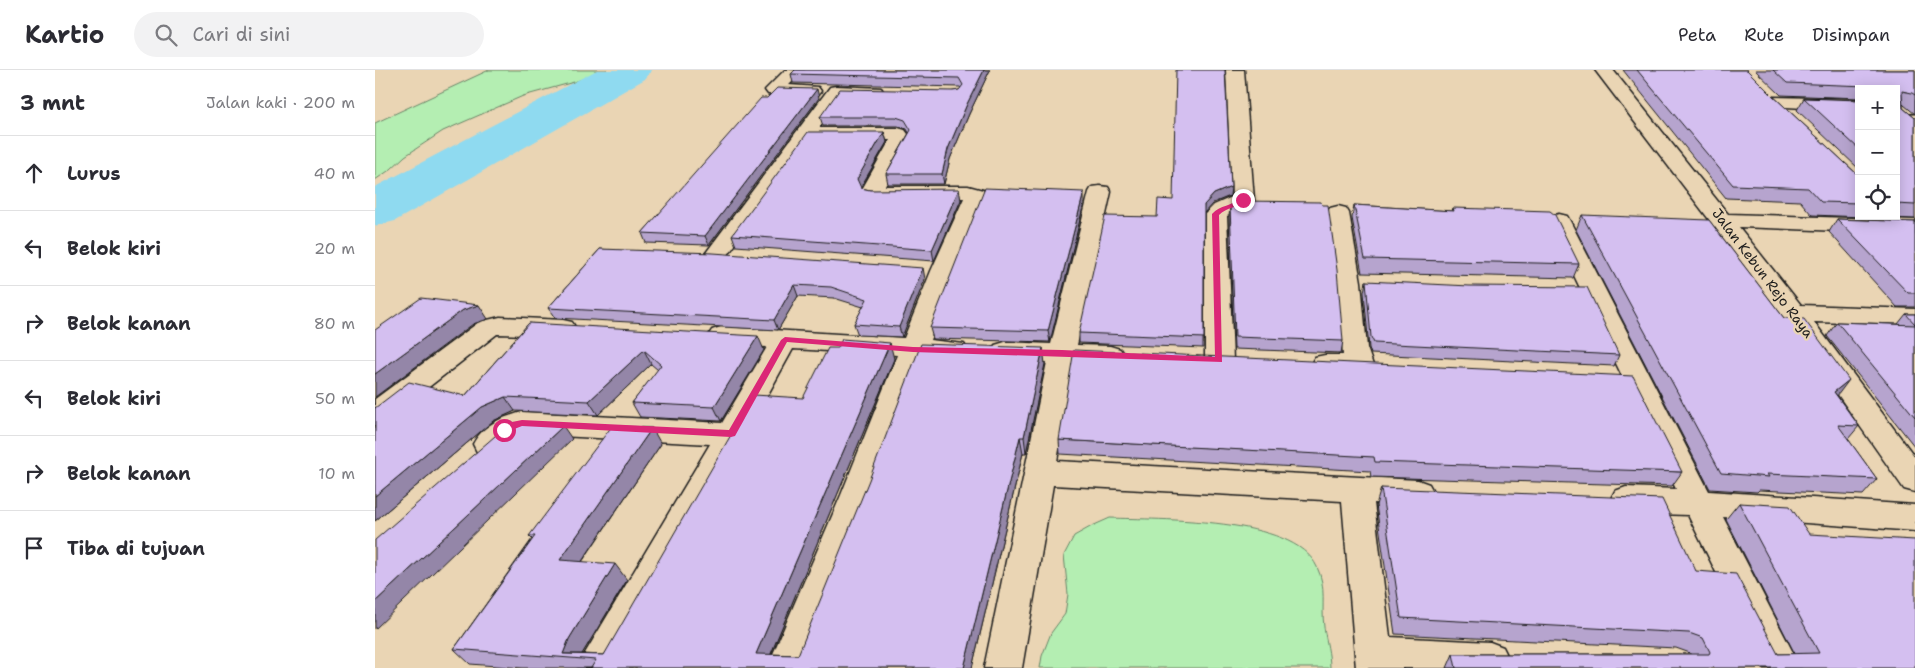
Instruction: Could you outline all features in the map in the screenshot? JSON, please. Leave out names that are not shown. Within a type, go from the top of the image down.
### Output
[{"type":"street","points":[[795,70],[774,90],[895,92]]},
{"type":"street","points":[[1219,360],[1216,214],[1220,210],[1243,200],[1235,70]]},
{"type":"street","name":"Jalan Kebun Rejo Raya","points":[[1604,70],[1794,313],[1915,480]]},
{"type":"street","points":[[746,257],[707,254],[805,134],[836,91]]},
{"type":"street","points":[[1795,122],[1767,95],[1855,105]]},
{"type":"street","points":[[1900,108],[1915,107]]},
{"type":"street","points":[[1900,112],[1915,125]]},
{"type":"street","points":[[786,668],[913,349],[933,271],[975,195],[968,192],[875,194],[872,191],[901,138],[900,135],[805,134]]},
{"type":"street","points":[[1003,668],[1062,353],[1100,192]]},
{"type":"street","points":[[1298,363],[1369,366],[1353,348],[1359,282],[1338,213]]},
{"type":"street","points":[[1559,220],[1577,288],[1635,379],[1782,668]]},
{"type":"street","points":[[1723,220],[1903,224]]},
{"type":"street","points":[[1794,313],[1915,317]]},
{"type":"street","points":[[375,414],[488,328],[500,325],[589,330]]},
{"type":"street","points":[[697,335],[913,349],[1131,356]]},
{"type":"street","points":[[597,668],[785,340]]},
{"type":"street","points":[[1606,378],[1635,379]]},
{"type":"street","points":[[468,461],[507,427],[515,424],[731,434]]},
{"type":"street","points":[[1041,472],[1445,494]]},
{"type":"street","points":[[1357,490],[1373,660],[1522,660]]},
{"type":"street","points":[[1601,499],[1699,503],[1915,518]]},
{"type":"green space","points":[[489,70],[607,70],[574,82],[523,96],[443,131],[405,156],[375,180],[375,123]]},
{"type":"green space","points":[[1110,518],[1160,519],[1223,524],[1282,538],[1304,550],[1317,567],[1322,582],[1323,619],[1330,668],[1040,668],[1042,656],[1051,633],[1065,614],[1068,594],[1064,555],[1074,536]]},
{"type":"building","points":[[795,70],[984,70],[948,149],[942,174],[886,174],[911,130],[905,120],[896,117],[820,117],[840,89],[953,91],[959,90],[963,85],[959,78],[791,74]]},
{"type":"building","points":[[1176,70],[1225,70],[1231,187],[1214,194],[1204,205],[1204,338],[1079,333],[1105,216],[1157,217],[1158,199],[1173,200]]},
{"type":"building","points":[[1637,70],[1747,70],[1855,172],[1855,203],[1821,202],[1808,188],[1733,185]]},
{"type":"building","points":[[1773,70],[1915,70],[1915,95],[1902,91],[1903,108],[1915,118],[1915,205],[1900,204],[1900,85],[1787,83]]},
{"type":"building","points":[[777,88],[817,89],[705,236],[642,233],[761,98],[767,98]]},
{"type":"building","points":[[1804,98],[1855,100],[1855,145]]},
{"type":"building","points":[[808,132],[884,132],[857,179],[861,188],[870,190],[959,189],[932,250],[732,235]]},
{"type":"building","points":[[985,188],[1084,192],[1048,331],[930,328]]},
{"type":"building","points":[[1242,201],[1321,202],[1322,205],[1328,205],[1337,270],[1343,341],[1235,337],[1230,206]]},
{"type":"building","points":[[1354,205],[1454,211],[1453,208],[1550,211],[1555,215],[1579,264],[1365,259]]},
{"type":"building","points":[[1582,215],[1709,220],[1784,318],[1804,319],[1849,380],[1834,392],[1859,426],[1838,425],[1877,479],[1767,474],[1769,477],[1721,473]]},
{"type":"building","points":[[1837,219],[1915,222],[1915,293],[1908,293]]},
{"type":"building","points":[[600,249],[713,253],[923,268],[899,327],[854,324],[867,299],[831,287],[794,285],[774,320],[548,308]]},
{"type":"building","points":[[1366,281],[1470,286],[1587,287],[1619,355],[1374,343],[1371,337]]},
{"type":"building","points":[[421,298],[479,305],[463,310],[375,374],[375,330]]},
{"type":"building","points":[[1906,314],[1915,314],[1915,324]]},
{"type":"building","points":[[1837,322],[1915,325],[1915,417]]},
{"type":"building","points":[[529,323],[758,336],[714,407],[632,403],[661,365],[644,350],[589,401],[505,397],[482,407],[375,496],[375,408],[409,382],[465,396]]},
{"type":"building","points":[[842,339],[890,343],[756,654],[798,655],[869,480],[921,344],[1043,348],[1024,437],[1020,437],[964,668],[591,668],[596,660],[454,649],[535,536],[529,536],[612,426],[652,428],[560,560],[615,564],[569,639],[563,654],[604,655],[754,395],[803,398],[828,348],[838,348]]},
{"type":"building","points":[[1074,350],[1633,376],[1682,472],[1375,462],[1374,457],[1059,440]]},
{"type":"building","points":[[510,423],[563,426],[375,602],[375,540]]},
{"type":"building","points":[[1381,488],[1662,499],[1696,571],[1736,574],[1778,654],[1819,653],[1739,503],[1790,506],[1809,534],[1915,540],[1915,668],[1456,668],[1453,654],[1709,654],[1710,652],[1703,638],[1689,633],[1401,618]]},
{"type":"waterway","points":[[375,209],[630,70]]},
{"type":"route","points":[[504,430],[507,427],[522,423],[731,434],[785,340],[913,349],[1219,360],[1216,214],[1220,210],[1243,200]]}]
